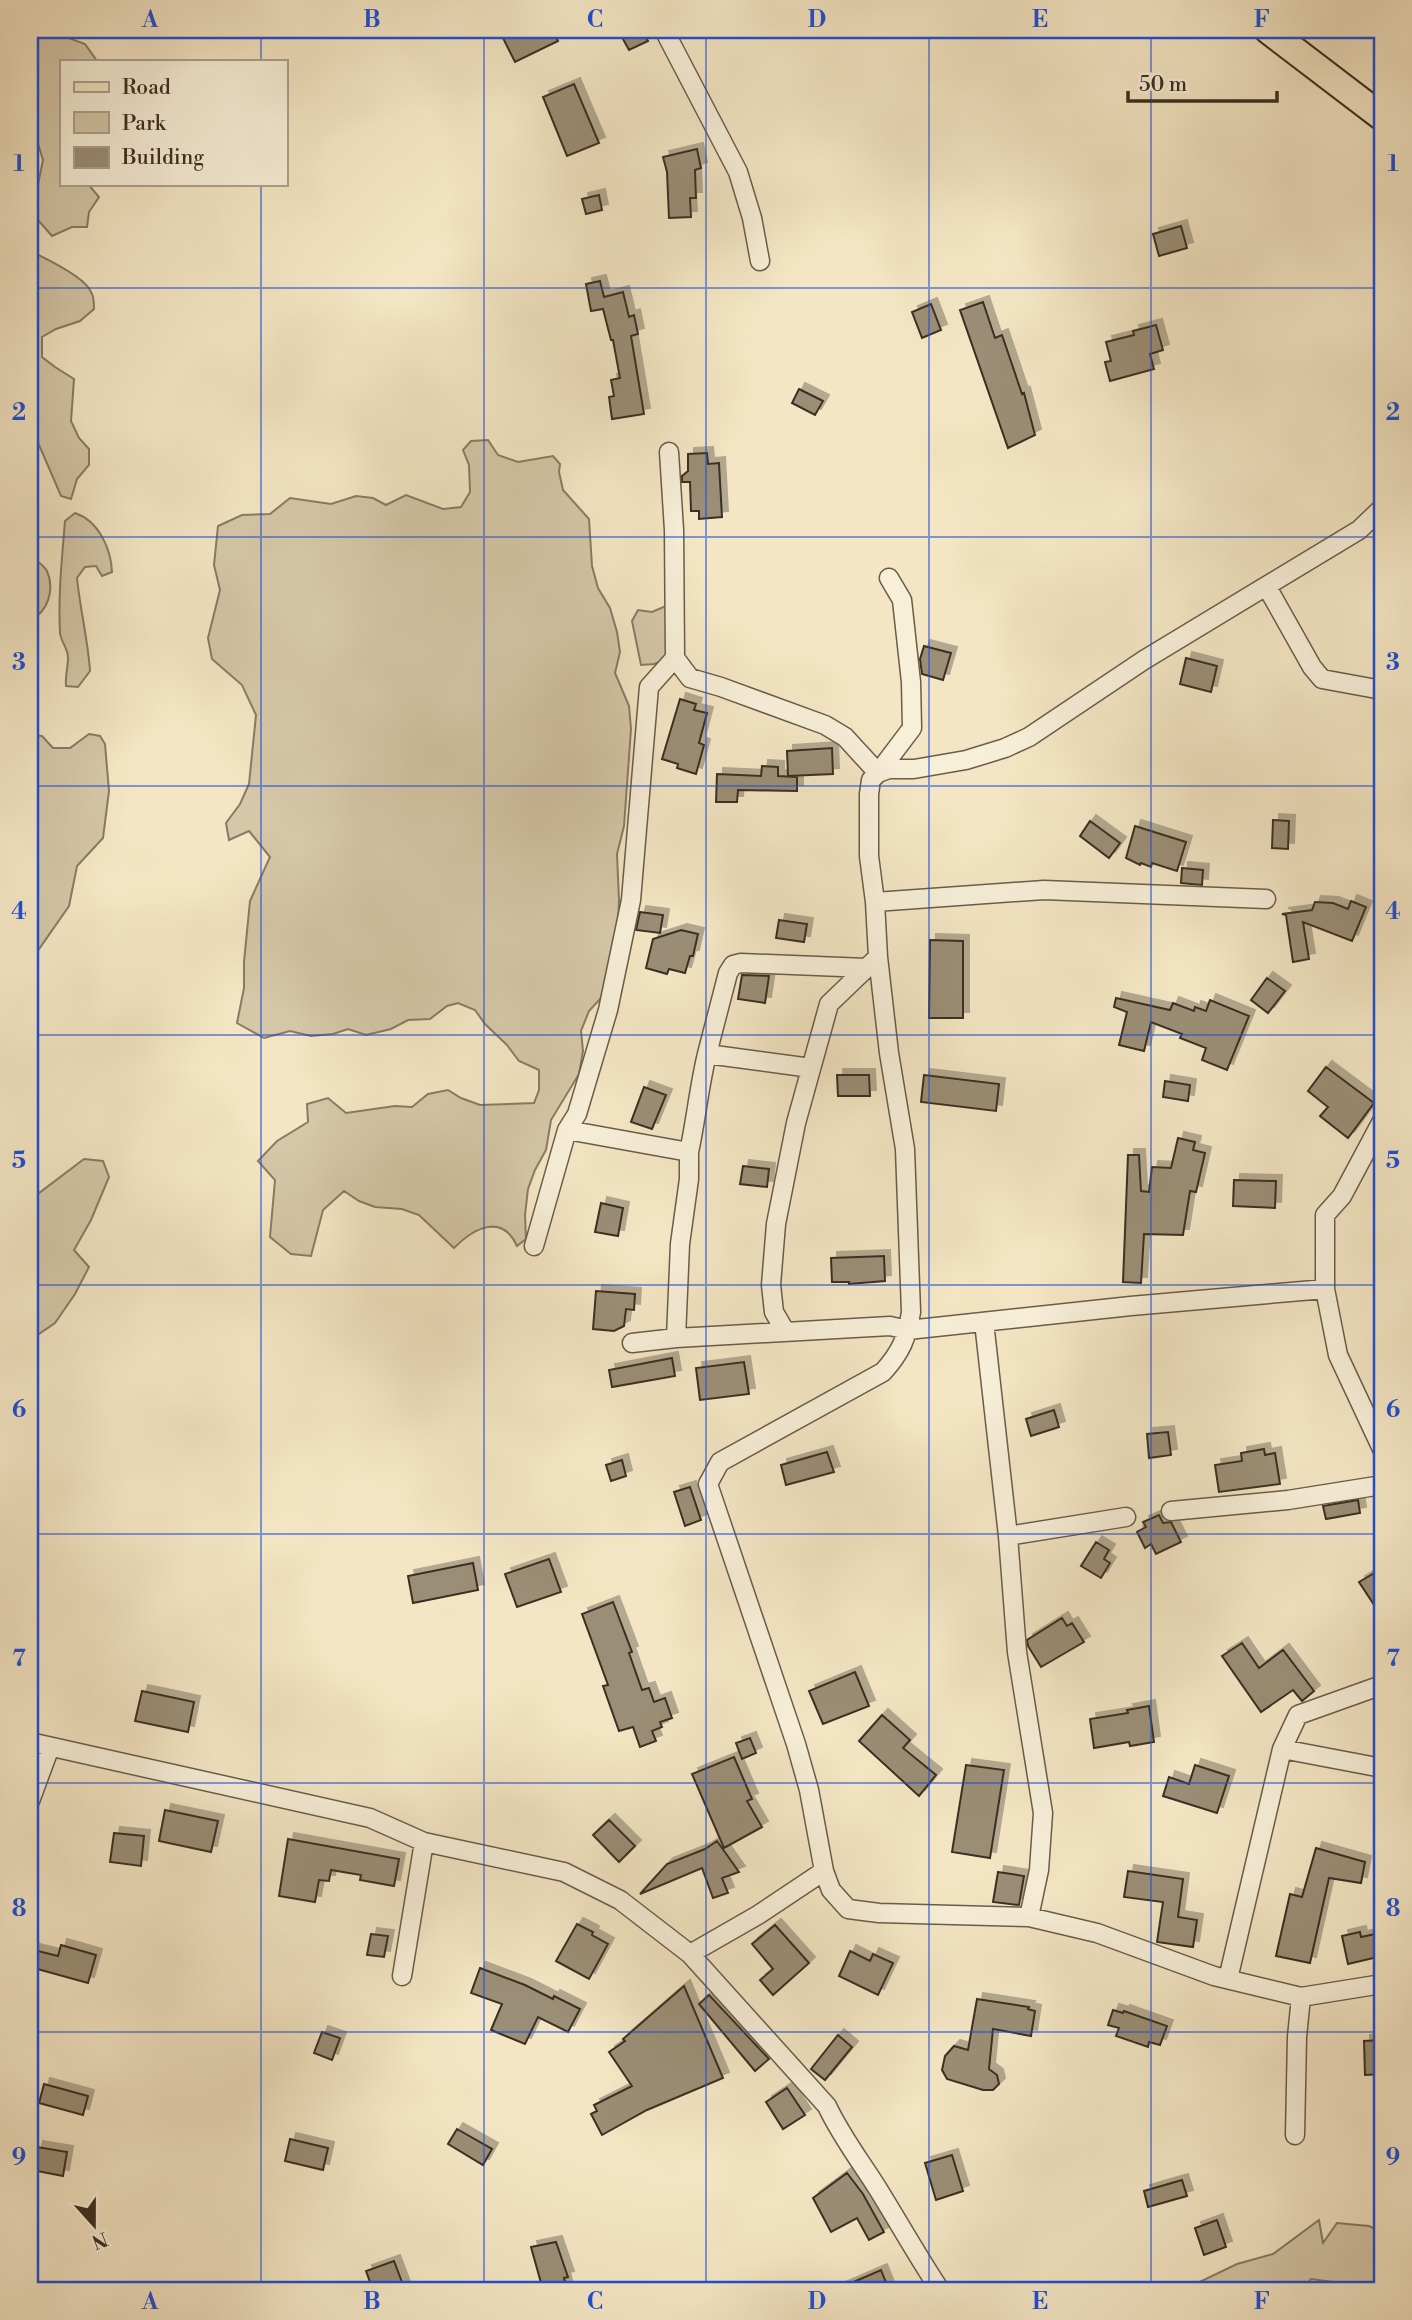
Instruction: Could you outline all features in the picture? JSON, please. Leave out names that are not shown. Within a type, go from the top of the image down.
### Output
[{"type":"main road","points":[[1268,30],[1382,117]]},
{"type":"street","points":[[664,30],[738,172],[752,218],[760,261]]},
{"type":"street","points":[[669,452],[674,530],[675,658],[690,678],[825,725],[845,737],[878,773]]},
{"type":"street","points":[[878,773],[889,769],[914,769],[966,760],[1005,748],[1029,737],[1133,667],[1359,530],[1382,508]]},
{"type":"street","points":[[889,578],[902,600],[911,682],[912,728],[871,780],[869,856],[875,902],[872,963],[905,1149],[911,1312],[908,1330],[898,1354],[883,1371],[720,1462],[708,1484],[796,1744],[809,1790],[824,1871],[831,1891],[848,1909],[879,1913],[1029,1917],[1097,1933],[1228,1979],[1301,1997],[1382,1984]]},
{"type":"street","points":[[1267,587],[1312,667],[1322,679],[1382,691]]},
{"type":"street","points":[[534,1245],[567,1130],[577,1114],[608,1010],[631,900],[649,687],[675,658]]},
{"type":"street","points":[[875,902],[1044,890],[1266,899]]},
{"type":"street","points":[[676,1338],[680,1244],[689,1179],[689,1152],[700,1083],[733,965],[872,963]]},
{"type":"street","points":[[785,1331],[774,1312],[771,1285],[776,1224],[796,1123],[829,1003],[872,963]]},
{"type":"street","points":[[707,1054],[811,1068]]},
{"type":"street","points":[[1382,1121],[1342,1196],[1325,1215],[1325,1289],[1338,1355],[1382,1449]]},
{"type":"street","points":[[567,1130],[689,1152]]},
{"type":"street","points":[[632,1343],[890,1326],[908,1330],[1325,1289]]},
{"type":"street","points":[[984,1322],[1008,1536],[1017,1652],[1043,1813],[1039,1870],[1029,1917]]},
{"type":"street","points":[[1171,1511],[1288,1500],[1382,1485]]},
{"type":"street","points":[[1008,1536],[1126,1517]]},
{"type":"street","points":[[1228,1979],[1282,1749],[1298,1715],[1382,1685]]},
{"type":"street","points":[[30,1742],[370,1818],[424,1842],[564,1872],[620,1900],[690,1954],[827,2106],[940,2290]]},
{"type":"street","points":[[30,1801],[50,1747]]},
{"type":"street","points":[[1282,1749],[1382,1768]]},
{"type":"street","points":[[402,1976],[424,1842]]},
{"type":"street","points":[[690,1954],[758,1915],[824,1871]]},
{"type":"street","points":[[1295,2135],[1297,2037],[1301,1997]]},
{"type":"green space","points":[[30,30],[55,30],[60,35],[85,44],[96,60],[60,60],[60,186],[90,186],[99,197],[89,212],[87,227],[72,227],[52,236],[37,219],[34,204],[43,160],[30,118]]},
{"type":"green space","points":[[30,251],[73,274],[87,286],[93,298],[94,309],[80,321],[42,337],[42,357],[74,379],[71,421],[79,438],[89,449],[89,465],[77,479],[71,499],[61,496],[30,424]]},
{"type":"green space","points":[[488,440],[498,455],[518,462],[553,456],[560,464],[563,490],[589,519],[592,566],[598,588],[610,608],[617,632],[620,652],[615,673],[629,706],[631,729],[624,826],[617,854],[618,928],[601,998],[589,1011],[581,1031],[583,1051],[579,1074],[551,1120],[546,1150],[528,1189],[526,1239],[517,1246],[504,1230],[487,1227],[470,1235],[454,1248],[419,1215],[402,1209],[375,1207],[344,1191],[323,1210],[311,1256],[291,1254],[270,1237],[275,1180],[258,1161],[277,1141],[308,1122],[307,1104],[328,1098],[346,1113],[395,1106],[412,1107],[428,1094],[448,1090],[480,1105],[534,1103],[539,1090],[539,1070],[519,1061],[475,1010],[458,1003],[447,1006],[430,1019],[408,1020],[391,1029],[366,1035],[348,1029],[333,1034],[311,1036],[290,1031],[264,1038],[237,1023],[244,988],[250,901],[270,857],[249,831],[229,840],[226,823],[240,804],[249,784],[256,715],[242,685],[212,659],[208,638],[220,590],[214,565],[218,526],[242,515],[270,514],[290,498],[331,504],[356,496],[373,498],[386,505],[406,495],[443,509],[461,507],[470,492],[469,465],[463,450],[471,441]]},
{"type":"green space","points":[[75,513],[91,522],[97,529],[106,545],[112,572],[102,576],[96,566],[85,567],[77,578],[90,671],[78,687],[66,686],[68,654],[61,636],[60,619],[65,521]]},
{"type":"green space","points":[[30,556],[46,569],[50,593],[41,612],[30,620]]},
{"type":"green space","points":[[666,606],[672,640],[665,660],[641,665],[632,621],[638,610],[652,612]]},
{"type":"green space","points":[[89,734],[100,736],[105,744],[109,791],[103,838],[77,866],[69,906],[39,949],[30,951],[30,735],[42,736],[53,748],[70,748]]},
{"type":"green space","points":[[84,1159],[103,1161],[109,1177],[91,1220],[74,1250],[89,1267],[55,1323],[30,1340],[30,1198]]},
{"type":"green space","points":[[1319,2220],[1323,2243],[1337,2223],[1369,2226],[1382,2232],[1382,2290],[1357,2290],[1340,2283],[1311,2279],[1303,2290],[1183,2290],[1237,2264],[1273,2254]]},
{"type":"building","points":[[499,30],[553,30],[558,41],[515,62]]},
{"type":"building","points":[[618,30],[642,30],[648,41],[629,50]]},
{"type":"building","points":[[574,84],[599,143],[567,156],[543,97]]},
{"type":"building","points":[[697,149],[701,168],[695,170],[696,198],[690,198],[691,217],[669,218],[667,172],[663,157]]},
{"type":"building","points":[[599,195],[602,210],[586,214],[582,199]]},
{"type":"building","points":[[1181,226],[1187,248],[1159,256],[1153,234]]},
{"type":"building","points":[[600,281],[604,297],[623,292],[629,317],[634,315],[638,334],[631,336],[644,414],[612,419],[609,397],[614,396],[611,380],[620,378],[613,340],[603,309],[591,311],[586,284]]},
{"type":"building","points":[[983,302],[995,338],[1002,335],[1022,394],[1024,393],[1035,435],[1008,448],[960,310]]},
{"type":"building","points":[[931,304],[941,330],[922,338],[912,312]]},
{"type":"building","points":[[1156,325],[1163,350],[1150,354],[1154,369],[1110,381],[1105,362],[1111,361],[1106,342],[1134,335],[1133,331]]},
{"type":"building","points":[[799,389],[823,401],[815,415],[792,403]]},
{"type":"building","points":[[707,453],[708,464],[719,463],[722,517],[699,519],[699,511],[691,511],[690,482],[682,482],[682,476],[688,471],[688,454]]},
{"type":"building","points":[[924,646],[951,653],[943,680],[922,674],[920,659]]},
{"type":"building","points":[[1186,658],[1217,666],[1211,692],[1180,684]]},
{"type":"building","points":[[680,699],[696,704],[694,710],[707,713],[699,743],[704,745],[696,774],[677,768],[678,764],[662,759]]},
{"type":"building","points":[[832,748],[833,774],[788,776],[787,751]]},
{"type":"building","points":[[762,766],[778,767],[778,776],[797,777],[797,791],[738,790],[737,802],[716,802],[717,774],[761,776]]},
{"type":"building","points":[[1273,820],[1289,821],[1288,849],[1272,848]]},
{"type":"building","points":[[1090,821],[1120,843],[1109,858],[1080,836]]},
{"type":"building","points":[[1135,826],[1186,842],[1177,871],[1152,863],[1151,867],[1141,863],[1140,865],[1126,858]]},
{"type":"building","points":[[1182,868],[1203,870],[1202,885],[1181,883]]},
{"type":"building","points":[[1351,901],[1366,907],[1352,941],[1303,922],[1309,959],[1293,962],[1286,915],[1282,914],[1312,910],[1315,902],[1333,903],[1348,909]]},
{"type":"building","points":[[640,912],[663,915],[660,933],[636,930]]},
{"type":"building","points":[[779,920],[807,924],[804,942],[776,938]]},
{"type":"building","points":[[681,930],[698,934],[693,956],[690,956],[685,973],[669,969],[667,974],[646,968],[653,939]]},
{"type":"building","points":[[930,940],[963,941],[963,1018],[929,1018]]},
{"type":"building","points":[[742,975],[769,976],[765,1003],[738,999]]},
{"type":"building","points":[[1267,978],[1285,991],[1268,1013],[1251,1000]]},
{"type":"building","points":[[1116,998],[1170,1010],[1173,1003],[1194,1011],[1195,1007],[1206,1011],[1210,1000],[1249,1016],[1227,1070],[1202,1060],[1206,1048],[1180,1038],[1182,1034],[1151,1022],[1144,1051],[1119,1045],[1127,1012],[1114,1007]]},
{"type":"building","points":[[1326,1067],[1374,1103],[1348,1138],[1320,1116],[1328,1107],[1308,1091]]},
{"type":"building","points":[[837,1075],[869,1075],[870,1096],[838,1096]]},
{"type":"building","points":[[924,1075],[999,1084],[996,1111],[921,1102]]},
{"type":"building","points":[[1165,1081],[1190,1085],[1188,1101],[1163,1097]]},
{"type":"building","points":[[644,1087],[666,1095],[652,1129],[631,1122]]},
{"type":"building","points":[[1178,1138],[1195,1142],[1193,1150],[1205,1153],[1196,1192],[1190,1191],[1183,1235],[1144,1234],[1141,1283],[1123,1282],[1128,1155],[1139,1155],[1141,1191],[1149,1192],[1152,1167],[1171,1168]]},
{"type":"building","points":[[743,1166],[769,1169],[767,1187],[740,1184]]},
{"type":"building","points":[[1234,1180],[1276,1181],[1275,1208],[1233,1206]]},
{"type":"building","points":[[601,1203],[623,1208],[618,1236],[595,1232]]},
{"type":"building","points":[[884,1256],[885,1281],[849,1284],[832,1282],[831,1258]]},
{"type":"building","points":[[596,1291],[635,1294],[634,1310],[626,1309],[624,1326],[614,1331],[593,1329]]},
{"type":"building","points":[[672,1358],[675,1376],[612,1387],[609,1370]]},
{"type":"building","points":[[744,1362],[749,1394],[700,1400],[696,1368]]},
{"type":"building","points":[[1054,1410],[1059,1427],[1031,1436],[1026,1419]]},
{"type":"building","points":[[1168,1432],[1171,1455],[1149,1458],[1147,1434]]},
{"type":"building","points":[[1264,1449],[1265,1455],[1275,1453],[1280,1484],[1219,1492],[1215,1465],[1242,1461],[1241,1453]]},
{"type":"building","points":[[827,1452],[834,1472],[786,1485],[781,1465]]},
{"type":"building","points":[[622,1460],[626,1476],[611,1481],[606,1465]]},
{"type":"building","points":[[690,1487],[701,1520],[685,1526],[674,1492]]},
{"type":"building","points":[[1358,1500],[1360,1513],[1326,1519],[1323,1506]]},
{"type":"building","points":[[1159,1515],[1163,1523],[1171,1522],[1181,1542],[1156,1554],[1151,1544],[1145,1548],[1137,1532],[1146,1527],[1143,1522]]},
{"type":"building","points":[[1096,1542],[1109,1550],[1104,1559],[1110,1563],[1101,1578],[1081,1566]]},
{"type":"building","points":[[549,1559],[561,1592],[517,1607],[505,1574]]},
{"type":"building","points":[[473,1563],[478,1590],[413,1603],[408,1576]]},
{"type":"building","points":[[1376,1572],[1382,1582],[1382,1617],[1359,1582]]},
{"type":"building","points":[[613,1602],[632,1652],[629,1653],[642,1690],[649,1688],[654,1702],[665,1698],[672,1718],[660,1722],[662,1727],[652,1731],[656,1741],[640,1747],[633,1727],[619,1731],[603,1686],[608,1685],[582,1614]]},
{"type":"building","points":[[1062,1618],[1067,1626],[1072,1623],[1084,1642],[1041,1667],[1027,1640]]},
{"type":"building","points":[[1242,1643],[1259,1668],[1283,1650],[1314,1691],[1302,1701],[1293,1690],[1261,1712],[1222,1656]]},
{"type":"building","points":[[855,1672],[869,1706],[823,1724],[809,1691]]},
{"type":"building","points":[[142,1691],[194,1702],[188,1732],[135,1721]]},
{"type":"building","points":[[1149,1706],[1154,1742],[1130,1746],[1129,1742],[1094,1748],[1090,1719],[1128,1713],[1127,1710]]},
{"type":"building","points":[[882,1715],[910,1740],[903,1748],[936,1775],[919,1796],[859,1741]]},
{"type":"building","points":[[750,1738],[756,1753],[742,1759],[736,1743]]},
{"type":"building","points":[[734,1757],[752,1799],[747,1801],[762,1827],[724,1848],[692,1774]]},
{"type":"building","points":[[966,1765],[1004,1770],[990,1858],[952,1852]]},
{"type":"building","points":[[1195,1765],[1229,1776],[1217,1813],[1163,1796],[1169,1777],[1189,1784]]},
{"type":"building","points":[[165,1810],[218,1821],[211,1852],[159,1841]]},
{"type":"building","points":[[609,1820],[635,1846],[619,1862],[593,1835]]},
{"type":"building","points":[[114,1833],[144,1836],[141,1866],[110,1862]]},
{"type":"building","points":[[288,1839],[399,1859],[394,1886],[360,1880],[361,1875],[331,1870],[329,1881],[319,1880],[315,1902],[279,1896]]},
{"type":"building","points":[[717,1841],[739,1872],[722,1878],[728,1893],[713,1898],[702,1868],[640,1894],[667,1864],[705,1849]]},
{"type":"building","points":[[1316,1848],[1365,1862],[1361,1883],[1329,1878],[1310,1963],[1276,1956],[1290,1894],[1302,1897]]},
{"type":"building","points":[[1128,1871],[1183,1879],[1178,1917],[1197,1920],[1193,1947],[1157,1942],[1163,1902],[1124,1897]]},
{"type":"building","points":[[998,1872],[1024,1876],[1019,1905],[993,1902]]},
{"type":"building","points":[[577,1924],[608,1944],[589,1979],[556,1961]]},
{"type":"building","points":[[775,1925],[809,1963],[773,1995],[760,1980],[773,1969],[752,1944]]},
{"type":"building","points":[[1360,1932],[1361,1937],[1380,1933],[1382,1956],[1348,1964],[1342,1936]]},
{"type":"building","points":[[371,1934],[388,1936],[384,1957],[367,1955]]},
{"type":"building","points":[[61,1945],[96,1955],[88,1983],[30,1967],[30,1949],[58,1956]]},
{"type":"building","points":[[850,1951],[870,1961],[873,1954],[893,1963],[878,1995],[839,1976]]},
{"type":"building","points":[[480,1968],[553,1999],[554,1996],[580,2009],[568,2032],[538,2017],[525,2044],[491,2030],[502,2004],[471,1993]]},
{"type":"building","points":[[684,1986],[723,2078],[647,2110],[602,2135],[591,2114],[597,2111],[594,2105],[632,2086],[609,2052],[625,2041],[623,2039]]},
{"type":"building","points":[[709,1995],[769,2059],[755,2071],[699,2004]]},
{"type":"building","points":[[977,1999],[1029,2007],[1028,2009],[1035,2011],[1031,2036],[993,2029],[989,2069],[997,2075],[999,2084],[993,2090],[983,2090],[947,2079],[942,2070],[945,2056],[954,2046],[968,2050]]},
{"type":"building","points":[[1113,2010],[1124,2011],[1167,2026],[1160,2045],[1149,2042],[1148,2047],[1116,2036],[1119,2028],[1108,2025]]},
{"type":"building","points":[[322,2032],[340,2038],[332,2060],[314,2053]]},
{"type":"building","points":[[838,2035],[852,2047],[825,2080],[811,2069]]},
{"type":"building","points":[[1382,2040],[1382,2074],[1365,2075],[1364,2041]]},
{"type":"building","points":[[44,2084],[88,2096],[83,2115],[39,2103]]},
{"type":"building","points":[[787,2088],[805,2115],[783,2129],[766,2102]]},
{"type":"building","points":[[457,2129],[492,2149],[483,2165],[448,2144]]},
{"type":"building","points":[[290,2139],[328,2148],[323,2170],[285,2161]]},
{"type":"building","points":[[37,2147],[67,2152],[63,2176],[32,2170]]},
{"type":"building","points":[[952,2155],[963,2191],[936,2200],[925,2163]]},
{"type":"building","points":[[847,2173],[863,2194],[884,2232],[869,2240],[857,2218],[831,2232],[813,2198]]},
{"type":"building","points":[[1182,2180],[1187,2196],[1148,2207],[1144,2191]]},
{"type":"building","points":[[1217,2220],[1226,2247],[1204,2255],[1195,2228]]},
{"type":"building","points":[[556,2242],[568,2277],[564,2278],[567,2290],[543,2290],[531,2247]]},
{"type":"building","points":[[394,2261],[405,2290],[373,2290],[366,2271]]},
{"type":"building","points":[[881,2270],[889,2290],[835,2290]]}]
